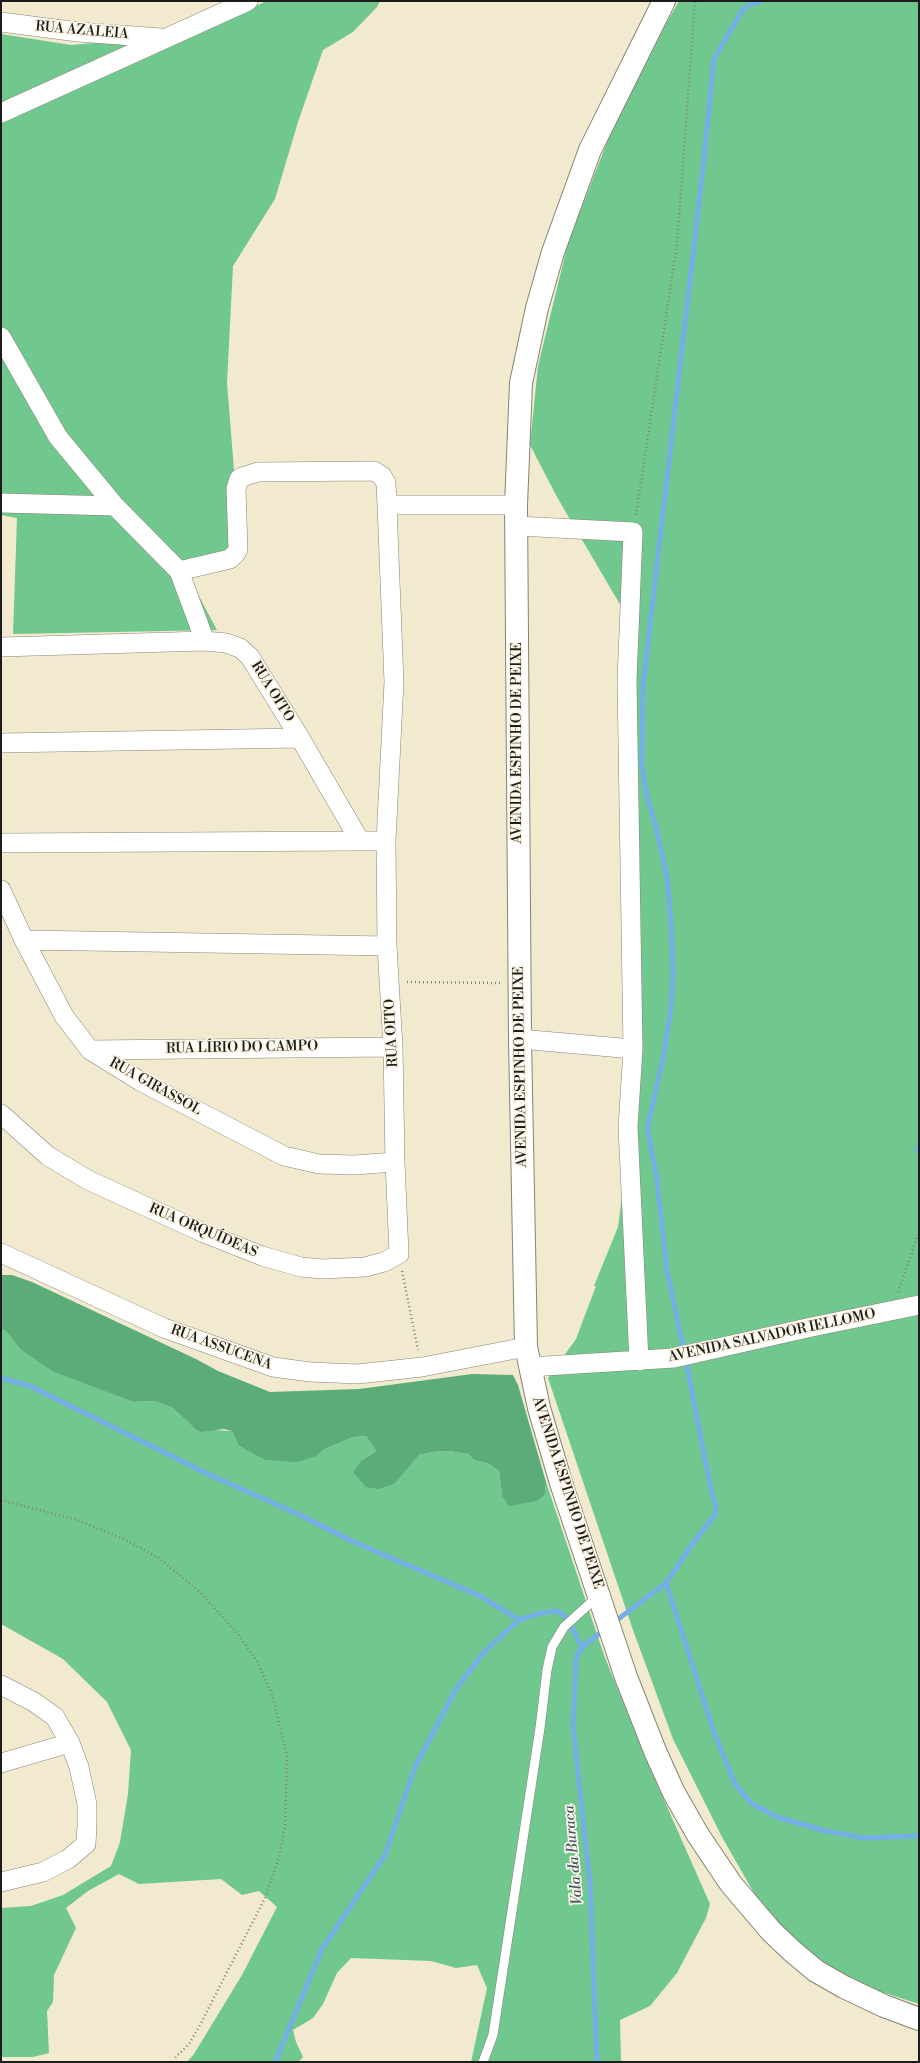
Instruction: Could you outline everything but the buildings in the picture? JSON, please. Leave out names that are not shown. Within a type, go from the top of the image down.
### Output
[{"type":"street","points":[[1,113],[248,1]]},
{"type":"street","name":"AVENIDA ESPINHO DE PEIXE","points":[[664,1],[590,150],[553,252],[537,308],[521,383],[516,516],[520,1039],[528,1357],[561,1483],[600,1595],[626,1677],[668,1779],[698,1835],[731,1884],[771,1931],[792,1951],[816,1970],[844,1987],[884,2006],[919,2019]]},
{"type":"street","name":"RUA AZALEIA","points":[[1,22],[78,32],[164,38]]},
{"type":"street","points":[[1,337],[58,437],[115,506],[179,571],[204,641]]},
{"type":"street","name":"RUA OITO","points":[[179,571],[230,559],[236,554],[238,549],[236,490],[239,479],[242,477],[258,472],[374,471],[382,476],[386,483],[394,682],[386,841],[387,946],[393,1047],[395,1162],[399,1254]]},
{"type":"street","points":[[1,503],[115,506]]},
{"type":"street","points":[[387,505],[516,516],[634,532],[627,681],[633,1049],[628,1127],[639,1361]]},
{"type":"street","name":"RUA OITO","points":[[1,647],[204,641],[226,643],[240,648],[250,657],[300,738],[360,841]]},
{"type":"street","points":[[1,743],[300,738]]},
{"type":"street","points":[[1,843],[386,841]]},
{"type":"street","name":"RUA GIRASSOL","points":[[1,890],[24,940],[64,1016],[90,1050],[140,1080],[284,1156],[319,1164],[354,1165],[395,1162]]},
{"type":"street","points":[[24,940],[387,946]]},
{"type":"street","points":[[520,1039],[633,1049]]},
{"type":"street","name":"RUA LÍRIO DO CAMPO","points":[[90,1050],[393,1047]]},
{"type":"street","name":"RUA ORQUÍDEAS","points":[[1,1114],[48,1156],[88,1180],[204,1233],[262,1256],[301,1267],[322,1269],[366,1267],[399,1254]]},
{"type":"street","name":"RUA ASSUCENA","points":[[1,1253],[164,1328],[273,1367],[310,1372],[358,1374],[528,1357]]},
{"type":"street","name":"AVENIDA SALVADOR IELLOMO","points":[[528,1357],[576,1363],[639,1361],[674,1358],[695,1355],[807,1328],[919,1305]]},
{"type":"street","points":[[1,1685],[34,1702],[55,1717],[70,1743],[84,1785],[88,1804],[86,1844],[68,1859],[43,1872],[1,1882]]},
{"type":"street","points":[[1,1763],[70,1743]]},
{"type":"lane","points":[[483,2062],[494,2035],[540,1728],[547,1670],[552,1647],[564,1627],[600,1595]]},
{"type":"path","points":[[634,532],[677,244],[696,1]]},
{"type":"path","points":[[389,982],[520,983]]},
{"type":"path","points":[[891,1311],[919,1232]]},
{"type":"path","points":[[399,1254],[422,1367]]},
{"type":"path","points":[[1,1500],[74,1518],[124,1538],[159,1558],[201,1593],[238,1634],[257,1661],[273,1697],[287,1757],[285,1826],[279,1857],[265,1898],[199,2027],[189,2044],[175,2058]]},
{"type":"green space","points":[[267,1],[380,1],[377,7],[353,32],[323,50],[298,122],[275,199],[233,266],[227,383],[241,556],[187,574],[217,630],[13,634],[17,518],[1,515],[1,34],[71,45],[141,39],[237,14]]},
{"type":"green space","points":[[679,1],[919,1],[919,2004],[875,1990],[823,1966],[778,1923],[754,1893],[722,1837],[673,1739],[633,1630],[548,1378],[576,1339],[596,1286],[594,1286],[618,1227],[629,1144],[625,613],[557,497],[530,445],[538,366],[568,243],[626,93]]},
{"type":"green space","points":[[1,1275],[12,1275],[32,1282],[196,1359],[218,1371],[270,1392],[359,1389],[472,1374],[513,1375],[518,1385],[546,1482],[545,1494],[537,1501],[509,1506],[502,1496],[499,1471],[489,1464],[474,1460],[468,1454],[449,1451],[432,1452],[419,1455],[394,1484],[378,1489],[366,1487],[353,1472],[361,1461],[376,1451],[366,1436],[353,1437],[323,1450],[317,1456],[297,1462],[265,1460],[238,1445],[232,1431],[224,1429],[201,1432],[195,1429],[173,1408],[154,1401],[133,1402],[52,1371],[19,1348],[6,1331],[1,1329]]},
{"type":"green space","points":[[1,1329],[6,1331],[19,1348],[82,1382],[133,1402],[154,1401],[173,1408],[195,1429],[232,1431],[238,1445],[317,1456],[323,1450],[353,1437],[366,1436],[376,1451],[361,1461],[408,1467],[419,1455],[432,1452],[449,1451],[468,1454],[474,1460],[489,1464],[499,1471],[502,1496],[545,1494],[546,1482],[604,1655],[645,1757],[710,1904],[706,1918],[677,1973],[650,2006],[620,2020],[621,2062],[471,2062],[487,1988],[477,1965],[456,1968],[431,1961],[351,1958],[337,1973],[323,2004],[313,2018],[293,2030],[296,2042],[303,2057],[298,2062],[187,2062],[194,2054],[242,1975],[277,1907],[259,1891],[242,1895],[221,1879],[139,1884],[119,1874],[88,1891],[66,1908],[76,1928],[54,1975],[53,2002],[47,2011],[49,2053],[33,2057],[1,2057],[1,1908],[31,1906],[63,1895],[111,1866],[120,1842],[128,1794],[131,1750],[107,1702],[63,1659],[1,1624]]},
{"type":"waterway","points":[[613,1623],[666,1583],[693,1543],[715,1515],[716,1509],[667,1271],[657,1180],[648,1131],[648,1125],[664,1054],[671,1007],[673,972],[667,877],[656,827],[647,797],[642,767],[643,685],[702,177],[714,59],[742,11],[747,6],[762,1]]},
{"type":"waterway","points":[[917,1150],[919,1146]]},
{"type":"waterway","points":[[1,1378],[30,1386],[210,1475],[298,1514],[354,1542],[480,1596],[519,1620]]},
{"type":"waterway","points":[[666,1583],[715,1735],[735,1784],[751,1803],[777,1817],[826,1831],[864,1838],[919,1836]]},
{"type":"waterway","points":[[275,2062],[322,1949],[385,1855],[415,1767],[456,1689],[484,1652],[519,1620],[541,1613],[558,1611],[568,1619],[582,1648]]},
{"type":"waterway","name":"Vala da Buraca","points":[[597,2062],[590,1884],[573,1725],[576,1661],[578,1653],[586,1644],[604,1630]]}]
